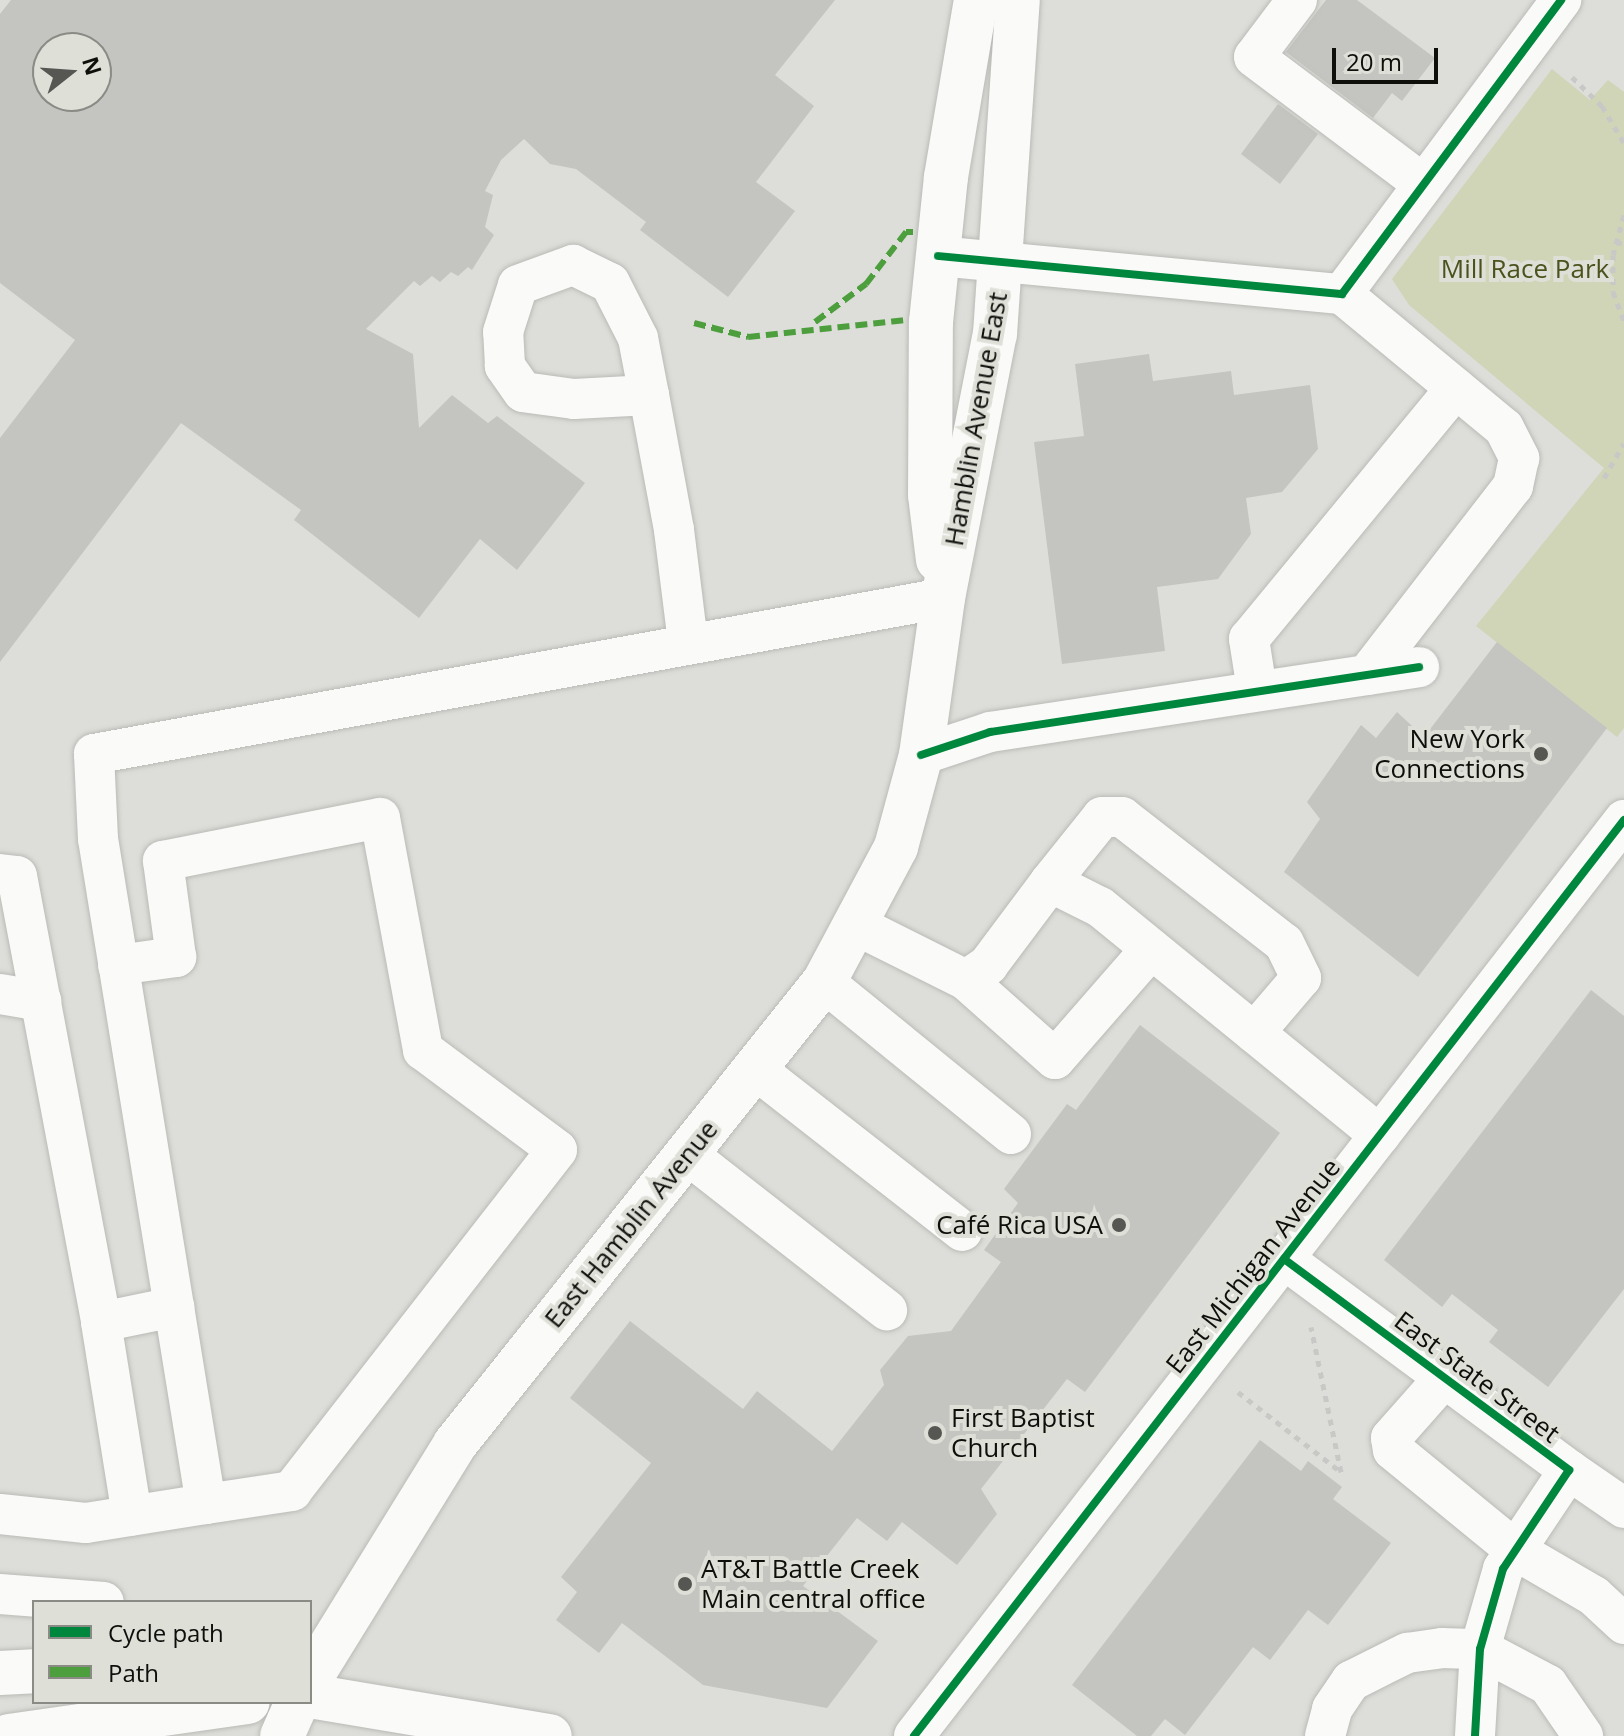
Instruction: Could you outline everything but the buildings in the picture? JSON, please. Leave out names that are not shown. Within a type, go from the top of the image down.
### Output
[{"type":"main road","name":"Hamblin Avenue East","points":[[943,598],[930,495],[931,322],[976,0]]},
{"type":"main road","name":"Hamblin Avenue East","points":[[921,755],[943,598],[1003,261],[1018,0]]},
{"type":"main road","name":"East Hamblin Avenue","points":[[312,1676],[455,1444],[824,982],[858,926],[896,847],[921,755]]},
{"type":"main road","points":[[0,1673],[32,1671]]},
{"type":"main road","points":[[312,1696],[550,1736]]},
{"type":"main road","points":[[9,1736],[234,1704]]},
{"type":"main road","points":[[282,1736],[296,1704]]},
{"type":"street","points":[[1297,0],[1254,57],[1422,183]]},
{"type":"street","points":[[1342,294],[1561,0]]},
{"type":"street","points":[[938,256],[1342,294],[1504,428],[1519,458],[1513,486],[1367,675]]},
{"type":"street","points":[[1257,690],[1249,639],[1456,388]]},
{"type":"street","points":[[649,395],[688,642]]},
{"type":"street","points":[[206,1504],[98,839],[94,754],[688,642],[943,598]]},
{"type":"street","points":[[921,755],[990,732],[1419,667]]},
{"type":"street","points":[[966,980],[988,965],[1102,817],[1122,817],[1284,943],[1301,978],[1254,1033]]},
{"type":"street","points":[[0,1514],[86,1523],[292,1491],[557,1150],[423,1050],[380,818],[163,861],[176,957],[118,965]]},
{"type":"street","name":"East Michigan Avenue","points":[[914,1736],[1624,820]]},
{"type":"street","points":[[9,875],[41,1001],[101,1322],[132,1516]]},
{"type":"street","points":[[1050,882],[1100,907],[1380,1135]]},
{"type":"street","points":[[858,926],[966,980],[1055,1059],[1151,949]]},
{"type":"street","points":[[824,982],[1011,1134]]},
{"type":"street","points":[[0,994],[41,1001]]},
{"type":"street","points":[[755,1069],[962,1231]]},
{"type":"street","points":[[687,1154],[887,1310]]},
{"type":"street","name":"East State Street","points":[[1284,1259],[1569,1470],[1503,1569],[1480,1649],[1475,1736]]},
{"type":"street","points":[[101,1322],[174,1307]]},
{"type":"street","points":[[1444,1378],[1391,1438],[1393,1450],[1515,1550],[1594,1596],[1624,1624]]},
{"type":"street","points":[[1569,1470],[1624,1508]]},
{"type":"street","points":[[0,1594],[78,1600]]},
{"type":"street","points":[[1325,1736],[1344,1690],[1363,1674],[1425,1649],[1480,1649],[1548,1685],[1583,1736]]},
{"type":"path","points":[[1572,77],[1602,106],[1624,143]]},
{"type":"path","points":[[1624,215],[1616,242],[1613,292],[1624,321]]},
{"type":"path","points":[[1616,242],[1624,244]]},
{"type":"path","points":[[1604,478],[1624,443]]},
{"type":"path","points":[[1238,1392],[1341,1472],[1309,1318]]},
{"type":"green space","name":"Mill Race Park","points":[[1552,69],[1590,100],[1608,80],[1624,92],[1624,728],[1617,737],[1476,626],[1604,468],[1409,305],[1392,279]]},
{"type":"marked path","points":[[815,322],[866,284],[906,232],[913,232]]},
{"type":"marked path","points":[[694,323],[748,337],[906,320]]},
{"type":"cycle path","points":[[938,256],[1342,294],[1561,0]]},
{"type":"cycle path","points":[[921,755],[990,732],[1419,667]]},
{"type":"cycle path","points":[[914,1736],[1624,820]]},
{"type":"cycle path","points":[[1284,1259],[1569,1470],[1503,1569],[1480,1649],[1475,1736]]},
{"type":"place","name":"New York Connections","points":[[1541,754]]},
{"type":"place","name":"Café Rica USA","points":[[1119,1225]]},
{"type":"place","name":"First Baptist Church","points":[[935,1433]]},
{"type":"place","name":"AT&T Battle Creek Main central office","points":[[685,1584]]}]
